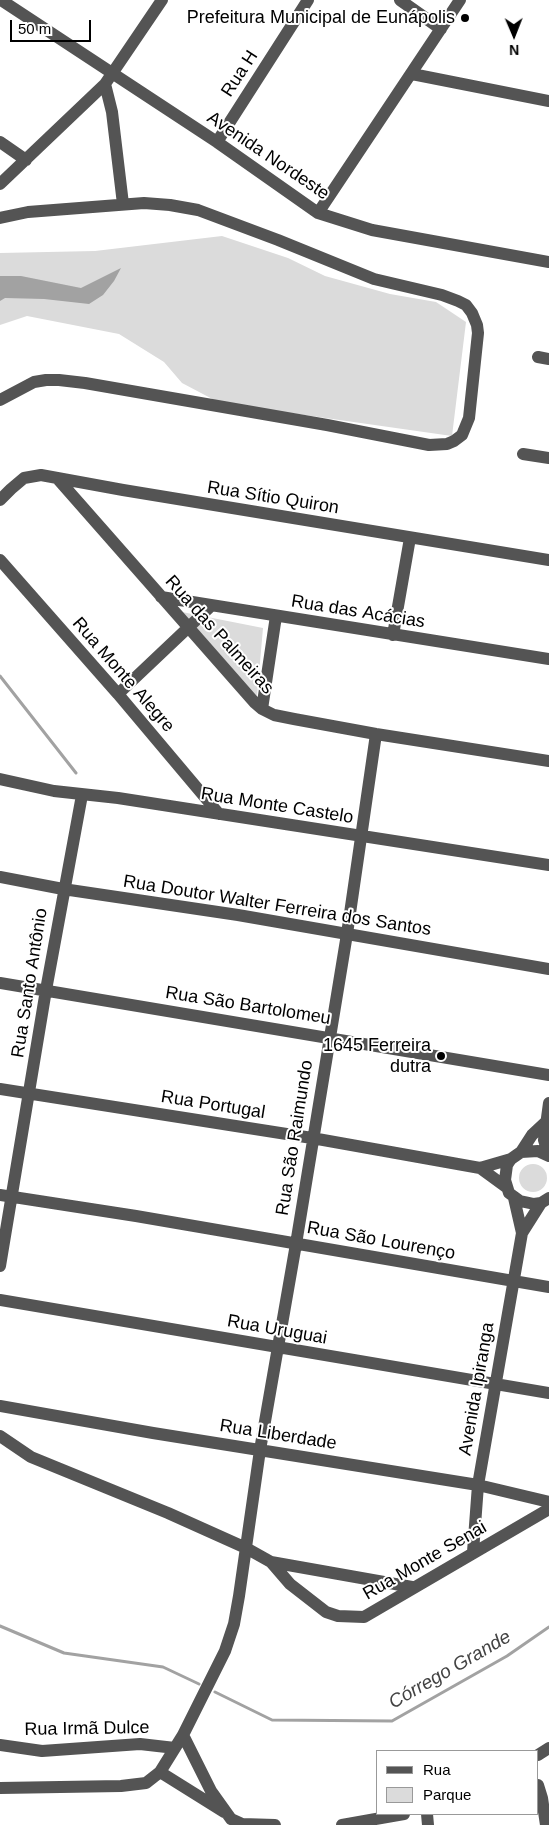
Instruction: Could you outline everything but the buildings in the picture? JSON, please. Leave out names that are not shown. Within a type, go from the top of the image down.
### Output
[{"type":"street","name":"Avenida Nordeste","points":[[1,0],[14,4],[109,79],[217,142],[318,213],[372,230],[549,262]]},
{"type":"street","points":[[0,184],[109,79],[162,0]]},
{"type":"street","name":"Rua H","points":[[217,142],[308,0]]},
{"type":"street","points":[[400,0],[441,28]]},
{"type":"street","points":[[318,213],[460,0]]},
{"type":"street","points":[[412,74],[549,101]]},
{"type":"street","points":[[109,79],[123,204]]},
{"type":"street","points":[[0,142],[26,160]]},
{"type":"street","points":[[0,218],[28,212],[144,203],[198,210],[374,279],[442,295],[466,305],[476,319],[478,333],[472,399],[468,418],[462,435],[447,444],[429,444],[59,380],[34,382],[0,400]]},
{"type":"street","points":[[523,454],[549,458]]},
{"type":"street","name":"Rua Sítio Quiron","points":[[0,500],[24,478],[41,475],[549,560]]},
{"type":"street","name":"Rua das Palmeiras","points":[[57,478],[262,709],[274,714],[376,734],[549,761]]},
{"type":"street","points":[[394,635],[410,538]]},
{"type":"street","name":"Rua Monte Alegre","points":[[0,560],[118,694],[219,814]]},
{"type":"street","name":"Rua das Acácias","points":[[161,597],[549,659]]},
{"type":"street","points":[[118,694],[211,606]]},
{"type":"street","points":[[262,709],[276,616]]},
{"type":"street","name":"Rua São Raimundo","points":[[160,1772],[183,1736],[225,1651],[234,1624],[260,1450],[347,934],[376,734]]},
{"type":"street","name":"Rua Monte Castelo","points":[[0,779],[54,791],[118,798],[549,865]]},
{"type":"street","name":"Rua Santo Antônio","points":[[0,1266],[6,1196],[29,1094],[63,889],[82,795]]},
{"type":"street","name":"Rua Doutor Walter Ferreira dos Santos","points":[[0,877],[63,889],[238,915],[549,970]]},
{"type":"street","name":"Rua São Bartolomeu","points":[[0,983],[549,1075]]},
{"type":"street","name":"Rua Portugal","points":[[0,1089],[312,1138],[480,1168]]},
{"type":"street","points":[[549,1103],[544,1140],[549,1156]]},
{"type":"street","points":[[506,1187],[505,1172],[532,1135],[546,1121]]},
{"type":"street","points":[[480,1168],[538,1151],[549,1156]]},
{"type":"street","points":[[480,1168],[506,1187],[514,1198],[522,1233]]},
{"type":"street","name":"Rua São Lourenço","points":[[6,1196],[549,1288]]},
{"type":"street","points":[[514,1198],[526,1204],[545,1200]]},
{"type":"street","points":[[522,1233],[545,1200]]},
{"type":"street","name":"Avenida Ipiranga","points":[[473,1552],[478,1485],[522,1233]]},
{"type":"street","name":"Rua Uruguai","points":[[0,1300],[549,1393]]},
{"type":"street","name":"Rua Liberdade","points":[[0,1406],[478,1485],[549,1502]]},
{"type":"street","points":[[0,1436],[31,1456],[168,1512],[246,1548],[271,1562],[412,1587]]},
{"type":"street","name":"Rua Monte Senai","points":[[271,1562],[290,1584],[326,1612],[338,1616],[364,1617],[412,1587],[549,1509]]},
{"type":"street","points":[[183,1736],[225,1813]]},
{"type":"street","name":"Rua Irmã Dulce","points":[[0,1745],[42,1751],[140,1744],[175,1748]]},
{"type":"street","points":[[0,1788],[138,1785],[146,1783],[160,1772],[225,1813],[231,1819],[242,1824],[275,1825]]},
{"type":"street","points":[[539,1788],[546,1825]]},
{"type":"street","points":[[342,1825],[398,1815]]},
{"type":"green space","points":[[222,236],[288,258],[325,276],[390,294],[436,302],[466,322],[452,436],[220,403],[182,383],[164,362],[119,334],[27,316],[0,325],[0,253],[95,251]]},
{"type":"green space","points":[[182,612],[263,628],[257,696]]},
{"type":"green space","points":[[533,1164],[543,1168],[547,1178],[543,1188],[533,1192],[523,1188],[519,1178],[523,1168]]},
{"type":"shaded area","points":[[121,268],[103,295],[89,304],[44,299],[5,298],[0,301],[0,276],[21,276],[81,288]]},
{"type":"waterway","points":[[0,676],[76,773]]},
{"type":"waterway","name":"Córrego Grande","points":[[0,1626],[64,1653],[163,1667],[199,1684]]},
{"type":"waterway","name":"Córrego Grande","points":[[215,1692],[272,1720],[392,1721],[507,1656],[549,1627]]},
{"type":"place","name":"Prefeitura Municipal de Eunápolis","points":[[465,18]]},
{"type":"place","name":"1645 Ferreira dutra","points":[[441,1056]]}]
